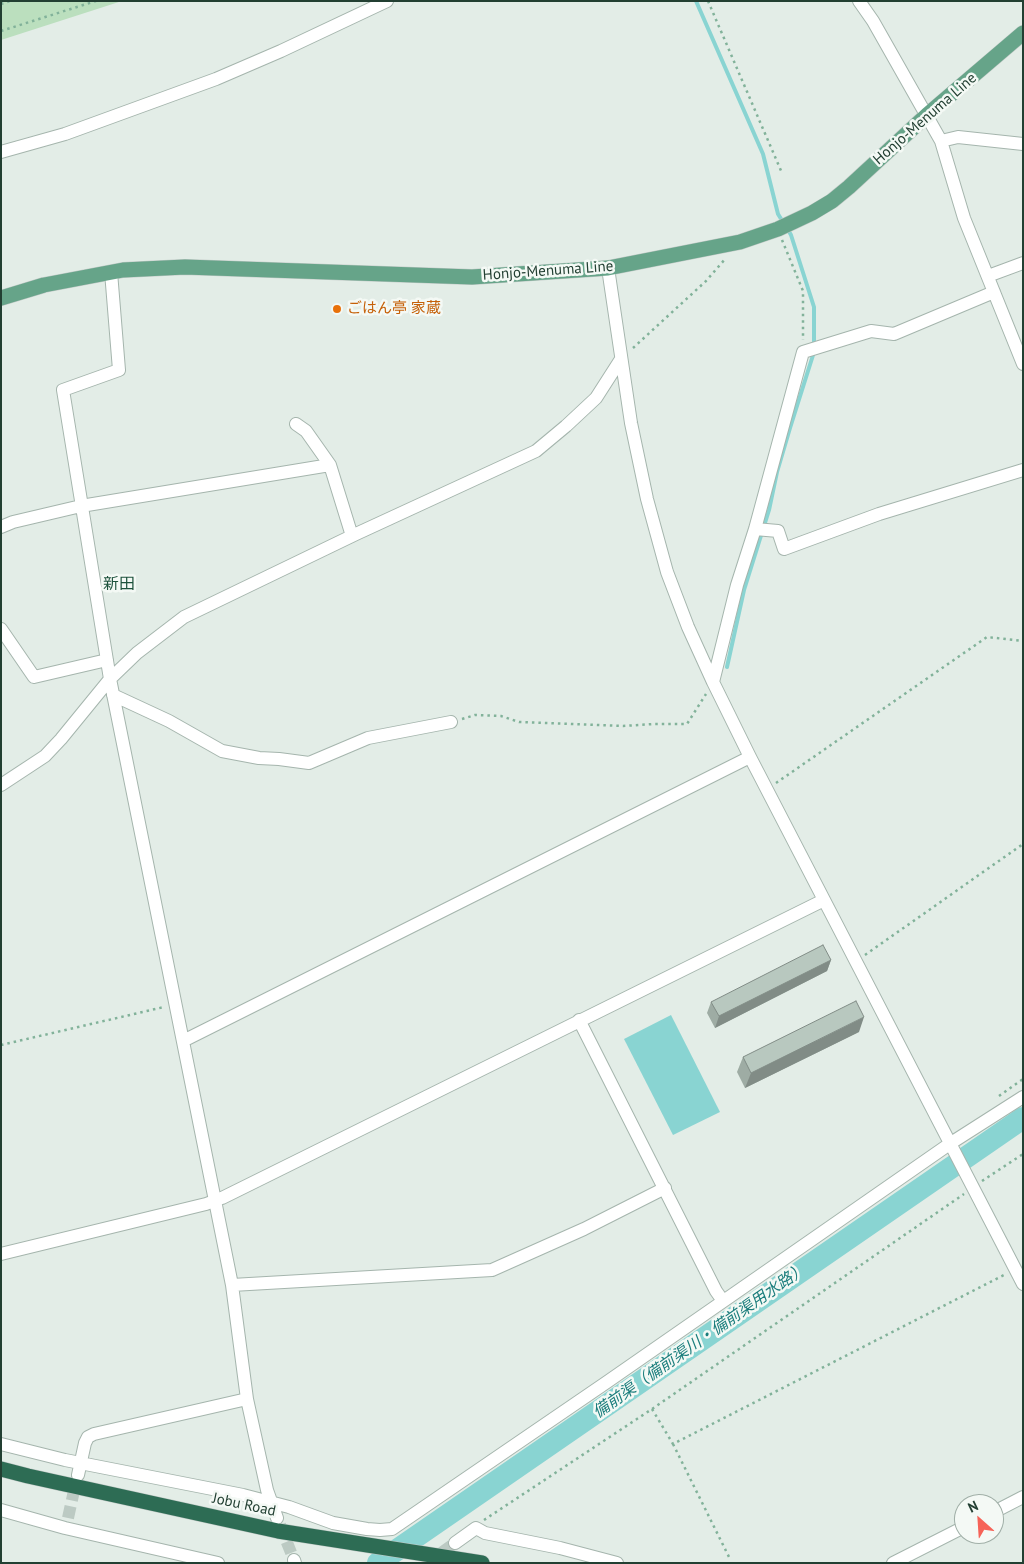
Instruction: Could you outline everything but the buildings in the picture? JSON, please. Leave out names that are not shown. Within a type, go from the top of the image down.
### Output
[{"type":"highway","name":"Jobu Road","points":[[1,1468],[28,1476],[278,1531],[482,1563]]},
{"type":"main road","name":"Honjo-Menuma Line","points":[[1,298],[44,285],[123,270],[185,268],[472,277],[608,268],[740,242],[778,229],[832,201],[927,115],[1023,33]]},
{"type":"street","points":[[1,152],[65,134],[216,79],[281,51],[387,1]]},
{"type":"street","points":[[859,1],[941,141],[964,218],[994,292],[1019,341],[1023,364]]},
{"type":"street","points":[[941,141],[958,137],[1023,144]]},
{"type":"street","points":[[988,276],[1023,262]]},
{"type":"street","points":[[608,268],[633,432],[647,499],[667,572],[688,627],[750,757],[1023,1284]]},
{"type":"street","points":[[111,272],[119,370],[63,390],[113,695],[232,1285],[246,1398],[264,1478],[277,1518]]},
{"type":"street","points":[[713,682],[737,585],[755,529],[803,352],[870,331],[894,334],[994,292]]},
{"type":"street","points":[[1,785],[44,756],[110,678],[137,653],[184,617],[352,536],[536,451],[596,398],[621,359]]},
{"type":"street","points":[[296,424],[306,431],[330,465],[352,536]]},
{"type":"street","points":[[1,527],[13,522],[81,506],[330,465]]},
{"type":"street","points":[[755,529],[778,531],[784,549],[871,517],[1023,470]]},
{"type":"street","points":[[1,630],[34,677],[107,660]]},
{"type":"street","points":[[113,695],[169,721],[222,751],[259,758],[309,763],[368,738],[451,722]]},
{"type":"street","points":[[183,1041],[750,757]]},
{"type":"street","points":[[1,1254],[216,1201],[824,900]]},
{"type":"street","points":[[580,1020],[716,1291],[723,1301]]},
{"type":"street","points":[[1,1444],[65,1460],[243,1495],[271,1502],[333,1523],[367,1529],[392,1529],[1023,1097]]},
{"type":"street","points":[[232,1285],[492,1270],[584,1230],[665,1188]]},
{"type":"street","points":[[78,1475],[85,1443],[94,1434],[246,1398]]},
{"type":"street","points":[[1004,1507],[1023,1497]]},
{"type":"street","points":[[1,1510],[67,1523],[218,1563]]},
{"type":"street","points":[[455,1543],[476,1528],[485,1533],[560,1548],[617,1563]]},
{"type":"street","points":[[893,1563],[954,1532]]},
{"type":"path","points":[[1,4],[10,1]]},
{"type":"path","points":[[1,32],[96,1]]},
{"type":"path","points":[[708,1],[782,173]]},
{"type":"path","points":[[778,229],[803,291],[803,352]]},
{"type":"path","points":[[621,359],[706,281],[740,242]]},
{"type":"path","points":[[767,789],[987,637],[1023,641]]},
{"type":"path","points":[[451,722],[474,715],[501,716],[519,722],[623,726],[687,724],[713,682]]},
{"type":"path","points":[[855,962],[1023,844]]},
{"type":"path","points":[[1,1045],[176,1004]]},
{"type":"path","points":[[476,1528],[487,1518],[652,1409],[971,1182],[1023,1154]]},
{"type":"path","points":[[673,1444],[1015,1269]]},
{"type":"path","points":[[652,1409],[673,1444],[730,1559]]},
{"type":"green space","points":[[1,1],[122,1],[1,40]]},
{"type":"water","points":[[671,1015],[720,1112],[673,1135],[624,1039]]},
{"type":"waterway","points":[[696,1],[763,154],[778,214],[783,222]]},
{"type":"waterway","points":[[727,667],[744,590],[769,510],[777,472],[814,352],[814,307],[791,235],[787,228]]},
{"type":"waterway","name":"備前渠（備前渠川・備前渠用水路）","points":[[378,1563],[1023,1118]]},
{"type":"tunnel","points":[[68,1518],[77,1477]]},
{"type":"tunnel","points":[[280,1525],[294,1560]]},
{"type":"tunnel","points":[[427,1563],[455,1543]]},
{"type":"place","name":"ごはん亭 家蔵","points":[[337,309]]},
{"type":"district","name":"新田","points":[[119,584]]}]
